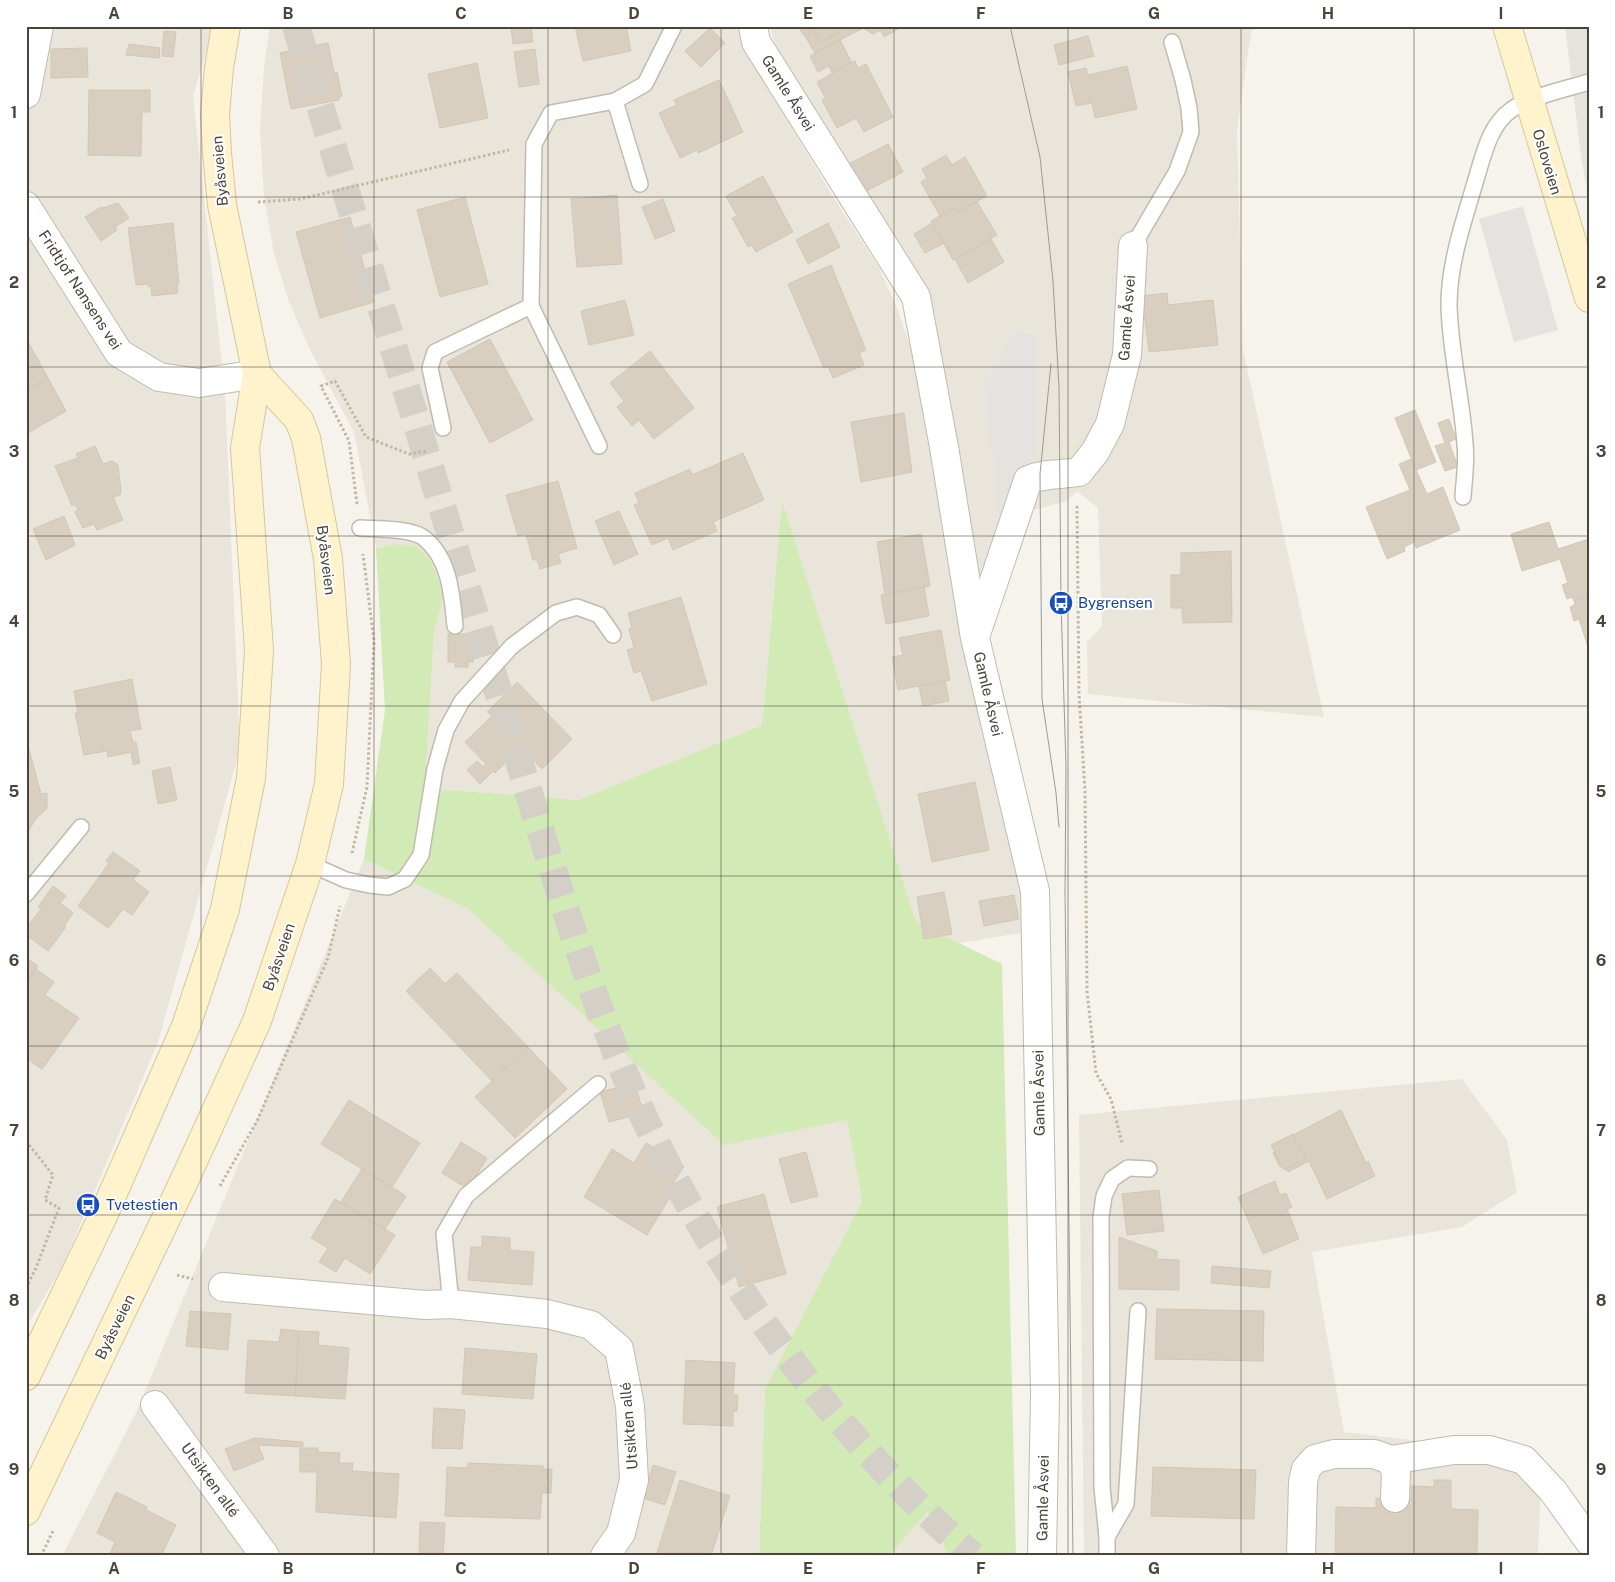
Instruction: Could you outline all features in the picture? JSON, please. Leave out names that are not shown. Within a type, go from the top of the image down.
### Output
[{"type":"main road","name":"Byåsveien","points":[[26,1376],[103,1216],[186,1026],[225,909],[251,778],[259,650],[245,448],[257,374],[222,205],[217,153],[216,104],[219,68],[226,26]]},
{"type":"main road","name":"Osloveien","points":[[1507,26],[1589,298]]},
{"type":"main road","name":"Byåsveien","points":[[26,1511],[173,1205],[257,1021],[310,864],[329,784],[335,673],[328,558],[306,438],[299,420],[257,374]]},
{"type":"street","points":[[26,94],[39,26]]},
{"type":"street","name":"Gamle Åsvei","points":[[753,26],[756,42],[916,297],[944,447],[975,638],[1035,891],[1045,1396],[1042,1556]]},
{"type":"street","name":"Fridtjof Nansens vei","points":[[26,206],[119,352],[159,377],[199,383],[257,374]]},
{"type":"street","name":"Gamle Åsvei","points":[[975,638],[1028,480],[1040,474],[1060,475],[1079,472],[1095,452],[1110,424],[1127,355],[1133,246]]},
{"type":"street","name":"Utsikten allé","points":[[223,1287],[425,1306],[451,1304],[547,1314],[591,1325],[619,1349],[630,1406],[634,1480],[621,1533],[605,1556]]},
{"type":"street","name":"Utsikten allé","points":[[155,1405],[265,1556]]},
{"type":"street","points":[[1301,1556],[1303,1482],[1306,1469],[1315,1459],[1334,1454],[1374,1454],[1392,1460],[1454,1450],[1489,1450],[1524,1460],[1553,1491],[1586,1536]]},
{"type":"street","points":[[1392,1460],[1396,1472],[1395,1498]]},
{"type":"lane","points":[[599,446],[531,306],[534,144],[551,113],[615,101],[645,84],[674,26]]},
{"type":"lane","name":"Gamle Åsvei","points":[[1133,246],[1177,171],[1191,132],[1184,80],[1172,42]]},
{"type":"lane","points":[[1463,497],[1466,447],[1451,341],[1449,304],[1452,269],[1460,233],[1490,136],[1499,121],[1511,110],[1529,101],[1589,82]]},
{"type":"lane","points":[[615,101],[640,184]]},
{"type":"lane","points":[[443,428],[430,368],[435,352],[531,306]]},
{"type":"lane","points":[[360,528],[397,529],[423,537],[442,560],[452,590],[455,626]]},
{"type":"lane","points":[[310,864],[346,880],[369,885],[388,887],[405,879],[421,855],[435,769],[446,730],[462,701],[512,646],[556,613],[576,607],[599,615],[613,635]]},
{"type":"lane","points":[[26,894],[81,827]]},
{"type":"lane","points":[[451,1304],[444,1234],[466,1196],[598,1084]]},
{"type":"lane","points":[[1107,1556],[1102,1487],[1101,1217],[1104,1196],[1112,1179],[1128,1168],[1149,1169]]},
{"type":"lane","points":[[1107,1537],[1126,1504],[1138,1311]]},
{"type":"path","points":[[258,202],[300,200],[534,144]]},
{"type":"path","points":[[321,386],[335,381],[366,437],[409,454],[429,451],[443,428]]},
{"type":"path","points":[[1076,500],[1079,694],[1085,792],[1087,991],[1096,1073],[1111,1099],[1128,1168]]},
{"type":"path","points":[[26,1141],[54,1175],[45,1200],[59,1208],[36,1268],[26,1288]]},
{"type":"shaded area","points":[[26,26],[214,26],[193,96],[225,393],[240,749],[158,1042],[63,1265],[26,1328]]},
{"type":"shaded area","points":[[270,26],[737,26],[740,38],[828,189],[878,266],[897,308],[912,352],[929,434],[957,614],[978,715],[1017,864],[1026,932],[960,943],[916,922],[782,502],[762,725],[578,800],[425,788],[434,631],[444,594],[398,544],[376,548],[354,432],[310,350],[288,299],[274,254],[264,196],[260,130],[264,67]]},
{"type":"shaded area","points":[[769,26],[1252,26],[1237,130],[1243,350],[1324,717],[1088,694],[1087,642],[1102,626],[1098,508],[1077,491],[1067,501],[1031,511],[1000,534],[974,585],[924,300],[786,77]]},
{"type":"shaded area","points":[[1565,26],[1589,26],[1589,201],[1581,156]]},
{"type":"shaded area","points":[[1523,206],[1558,330],[1514,342],[1479,219]]},
{"type":"shaded area","points":[[1012,332],[1036,334],[1035,446],[1028,480],[1001,533],[984,383]]},
{"type":"shaded area","points":[[364,859],[468,909],[724,1144],[847,1119],[862,1201],[765,1389],[759,1556],[62,1556],[137,1411]]},
{"type":"shaded area","points":[[1462,1079],[1507,1140],[1517,1192],[1462,1227],[1312,1252],[1344,1432],[1542,1456],[1538,1556],[1084,1556],[1079,1115]]},
{"type":"shaded area","points":[[927,1512],[948,1556],[889,1556]]},
{"type":"green space","points":[[782,501],[916,922],[1002,964],[1016,1556],[948,1556],[927,1512],[889,1556],[759,1556],[765,1389],[862,1201],[847,1120],[724,1145],[468,909],[364,859],[385,710],[376,548],[398,544],[418,547],[431,562],[444,595],[434,631],[425,788],[578,800],[762,725]]},
{"type":"building","points":[[511,26],[531,26],[533,42],[513,44]]},
{"type":"building","points":[[575,26],[626,26],[631,51],[583,61]]},
{"type":"building","points":[[798,26],[838,26],[840,31],[821,43],[813,31],[804,36]]},
{"type":"building","points":[[838,26],[903,26],[884,37],[880,30],[873,34],[863,28],[815,53],[805,36],[813,31],[821,43],[840,31]]},
{"type":"building","points":[[710,28],[725,43],[701,67],[685,51]]},
{"type":"building","points":[[164,31],[176,32],[173,57],[162,56]]},
{"type":"building","points":[[1088,36],[1094,56],[1059,65],[1054,45]]},
{"type":"building","points":[[840,40],[852,63],[832,73],[829,66],[818,72],[810,56]]},
{"type":"building","points":[[328,43],[334,73],[337,72],[342,96],[339,97],[339,100],[291,109],[280,53]]},
{"type":"building","points":[[129,44],[160,48],[159,58],[126,55]]},
{"type":"building","points":[[87,48],[88,77],[51,78],[51,49]]},
{"type":"building","points":[[535,49],[539,84],[519,87],[514,52]]},
{"type":"building","points":[[855,61],[858,68],[866,64],[893,117],[864,132],[856,118],[837,128],[822,100],[826,99],[817,82]]},
{"type":"building","points":[[477,63],[488,118],[440,128],[428,74]]},
{"type":"building","points":[[1127,66],[1137,109],[1095,118],[1092,103],[1076,106],[1068,72],[1086,68],[1088,75]]},
{"type":"building","points":[[719,80],[743,132],[698,153],[697,150],[680,158],[659,113],[677,105],[674,100]]},
{"type":"building","points":[[89,90],[150,90],[150,112],[142,112],[141,156],[88,155]]},
{"type":"building","points":[[888,144],[903,172],[859,195],[844,166]]},
{"type":"building","points":[[946,155],[952,165],[965,157],[987,196],[956,213],[954,208],[940,216],[921,182],[927,178],[922,169]]},
{"type":"building","points":[[763,176],[793,232],[756,252],[752,245],[748,247],[732,218],[737,216],[726,196]]},
{"type":"building","points":[[617,195],[622,264],[577,267],[571,199]]},
{"type":"building","points":[[465,197],[488,284],[440,297],[417,210]]},
{"type":"building","points":[[663,199],[675,231],[655,239],[642,207]]},
{"type":"building","points":[[977,202],[997,235],[953,260],[931,221],[954,208],[956,213]]},
{"type":"building","points":[[118,203],[129,218],[115,227],[117,230],[101,241],[85,217],[101,207]]},
{"type":"building","points":[[350,217],[374,302],[320,318],[296,232]]},
{"type":"building","points":[[173,223],[179,283],[177,284],[178,293],[152,296],[151,286],[149,287],[148,284],[136,285],[128,228]]},
{"type":"building","points":[[828,223],[840,247],[808,264],[796,240]]},
{"type":"building","points":[[932,223],[944,243],[925,253],[914,234]]},
{"type":"building","points":[[991,239],[1004,262],[968,283],[955,259]]},
{"type":"building","points":[[831,265],[866,350],[859,353],[864,365],[833,378],[828,366],[824,368],[788,284]]},
{"type":"building","points":[[1167,293],[1168,305],[1213,300],[1218,345],[1149,352],[1142,296]]},
{"type":"building","points":[[625,300],[634,335],[589,345],[581,311]]},
{"type":"building","points":[[26,338],[48,378],[26,391]]},
{"type":"building","points":[[490,339],[533,420],[490,443],[447,362]]},
{"type":"building","points":[[650,351],[694,408],[654,439],[639,420],[632,426],[617,407],[624,401],[610,383]]},
{"type":"building","points":[[48,378],[66,411],[26,434],[26,391]]},
{"type":"building","points":[[1415,410],[1436,462],[1416,470],[1395,418]]},
{"type":"building","points":[[904,413],[912,472],[861,482],[851,422]]},
{"type":"building","points":[[1449,419],[1456,439],[1449,442],[1458,467],[1445,471],[1435,446],[1445,443],[1438,423]]},
{"type":"building","points":[[95,446],[103,464],[112,461],[118,465],[121,491],[120,495],[113,497],[123,520],[97,530],[94,524],[83,528],[75,512],[78,510],[75,504],[72,506],[55,466],[78,458],[76,454]]},
{"type":"building","points":[[743,453],[764,500],[713,522],[717,531],[673,550],[668,538],[652,545],[634,505],[639,503],[635,493],[690,469],[692,475]]},
{"type":"building","points":[[1411,459],[1427,494],[1443,487],[1460,530],[1416,548],[1414,542],[1404,547],[1405,551],[1387,559],[1366,507],[1410,490],[1399,464]]},
{"type":"building","points":[[558,481],[577,548],[558,554],[561,563],[540,569],[537,560],[533,560],[526,534],[518,536],[506,495]]},
{"type":"building","points":[[619,511],[638,554],[614,565],[595,521]]},
{"type":"building","points":[[64,516],[75,545],[46,560],[33,529]]},
{"type":"building","points":[[1549,522],[1558,549],[1589,539],[1589,596],[1574,601],[1572,597],[1567,599],[1562,585],[1568,583],[1560,559],[1522,571],[1511,534]]},
{"type":"building","points":[[921,534],[930,586],[885,595],[877,542]]},
{"type":"building","points":[[1231,551],[1232,622],[1183,623],[1182,608],[1171,608],[1171,575],[1181,575],[1181,553]]},
{"type":"building","points":[[924,587],[929,616],[886,624],[881,595]]},
{"type":"building","points":[[1589,596],[1589,650],[1579,619],[1574,621],[1570,607],[1575,605],[1574,601]]},
{"type":"building","points":[[681,597],[707,684],[652,701],[641,671],[634,673],[627,650],[634,648],[629,629],[632,628],[628,613]]},
{"type":"building","points":[[941,630],[950,680],[898,690],[892,657],[903,655],[899,638]]},
{"type":"building","points":[[448,634],[473,634],[473,662],[468,662],[468,667],[455,667],[455,662],[448,662]]},
{"type":"building","points":[[132,679],[141,729],[130,731],[133,742],[136,742],[140,763],[133,765],[131,752],[108,757],[107,751],[84,755],[75,713],[78,713],[74,691]]},
{"type":"building","points":[[945,681],[949,701],[923,706],[919,686]]},
{"type":"building","points":[[517,682],[572,739],[542,769],[521,747],[495,773],[493,771],[480,784],[467,770],[477,761],[483,767],[486,764],[465,742],[492,716],[487,712]]},
{"type":"building","points":[[26,738],[41,794],[47,793],[47,808],[35,820],[26,835]]},
{"type":"building","points":[[170,767],[177,800],[158,804],[152,771]]},
{"type":"building","points":[[975,782],[989,850],[932,862],[918,794]]},
{"type":"building","points":[[113,852],[140,871],[133,880],[149,892],[132,915],[123,909],[108,928],[78,906],[109,863],[106,861]]},
{"type":"building","points":[[53,886],[66,896],[60,903],[73,913],[64,926],[66,927],[48,951],[26,935],[26,928],[41,909],[38,907]]},
{"type":"building","points":[[944,892],[952,934],[924,939],[917,897]]},
{"type":"building","points":[[1014,895],[1019,919],[984,926],[979,901]]},
{"type":"building","points":[[26,958],[38,966],[26,983]]},
{"type":"building","points":[[430,968],[445,984],[457,973],[528,1047],[492,1081],[406,991]]},
{"type":"building","points":[[36,969],[54,982],[45,995],[79,1018],[42,1069],[26,1058],[26,983]]},
{"type":"building","points":[[528,1047],[567,1089],[515,1138],[475,1097]]},
{"type":"building","points":[[635,1083],[643,1113],[609,1122],[600,1092]]},
{"type":"building","points":[[349,1100],[420,1143],[392,1187],[321,1144]]},
{"type":"building","points":[[1341,1110],[1366,1163],[1368,1161],[1375,1176],[1327,1199],[1309,1161],[1288,1172],[1285,1166],[1280,1167],[1273,1153],[1277,1151],[1274,1145]]},
{"type":"building","points":[[1293,1134],[1306,1158],[1284,1170],[1271,1145]]},
{"type":"building","points":[[461,1142],[487,1158],[468,1189],[442,1173]]},
{"type":"building","points":[[646,1143],[684,1166],[672,1185],[676,1187],[647,1235],[584,1197],[612,1149],[634,1163]]},
{"type":"building","points":[[806,1152],[818,1196],[791,1203],[779,1159]]},
{"type":"building","points":[[362,1169],[406,1196],[385,1229],[341,1202]]},
{"type":"building","points":[[1275,1181],[1280,1195],[1286,1193],[1292,1207],[1287,1209],[1299,1239],[1263,1254],[1238,1197]]},
{"type":"building","points":[[1159,1190],[1164,1231],[1127,1235],[1122,1194]]},
{"type":"building","points":[[764,1194],[786,1274],[739,1287],[717,1207]]},
{"type":"building","points":[[335,1199],[395,1235],[370,1274],[345,1258],[336,1272],[319,1262],[328,1248],[311,1238]]},
{"type":"building","points":[[482,1236],[510,1238],[510,1250],[534,1252],[532,1285],[468,1280],[471,1247],[482,1247]]},
{"type":"building","points":[[1119,1237],[1157,1251],[1157,1259],[1179,1260],[1179,1290],[1119,1289]]},
{"type":"building","points":[[1212,1266],[1271,1271],[1269,1288],[1211,1283]]},
{"type":"building","points":[[1157,1309],[1264,1311],[1263,1361],[1155,1359]]},
{"type":"building","points":[[190,1311],[231,1314],[228,1350],[186,1346]]},
{"type":"building","points":[[281,1329],[299,1331],[295,1396],[245,1393],[248,1340],[279,1342]]},
{"type":"building","points":[[299,1331],[319,1332],[318,1345],[349,1348],[345,1399],[295,1396]]},
{"type":"building","points":[[465,1348],[537,1354],[533,1399],[462,1394]]},
{"type":"building","points":[[686,1360],[735,1363],[733,1395],[738,1395],[737,1411],[733,1411],[733,1426],[683,1424]]},
{"type":"building","points":[[434,1408],[465,1410],[462,1449],[432,1448]]},
{"type":"building","points":[[255,1438],[303,1442],[303,1447],[258,1445],[264,1459],[234,1471],[225,1449]]},
{"type":"building","points":[[300,1448],[318,1448],[318,1452],[340,1453],[339,1463],[353,1463],[352,1471],[399,1474],[396,1518],[316,1512],[317,1472],[300,1472]]},
{"type":"building","points":[[468,1463],[543,1466],[543,1469],[552,1469],[551,1493],[542,1493],[540,1519],[445,1516],[447,1467],[468,1468]]},
{"type":"building","points":[[653,1465],[676,1472],[665,1505],[643,1498]]},
{"type":"building","points":[[1153,1467],[1256,1470],[1254,1519],[1151,1516]]},
{"type":"building","points":[[680,1480],[730,1496],[711,1556],[656,1556]]},
{"type":"building","points":[[1434,1480],[1451,1480],[1451,1509],[1478,1510],[1477,1556],[1335,1556],[1336,1507],[1376,1508],[1376,1498],[1411,1499],[1411,1486],[1434,1487]]},
{"type":"building","points":[[116,1492],[147,1507],[146,1510],[176,1525],[161,1556],[109,1556],[115,1542],[97,1533]]},
{"type":"building","points":[[420,1522],[445,1523],[443,1556],[419,1556]]},
{"type":"tunnel","points":[[296,26],[542,837],[591,985],[612,1043],[636,1100],[667,1164],[701,1227],[739,1287],[780,1346],[824,1402],[871,1456],[973,1556]]},
{"type":"tram line","points":[[1010,26],[1040,157],[1053,281],[1059,387],[1061,603],[1066,767],[1065,894],[1073,1556]]},
{"type":"tram line","points":[[1051,364],[1040,474],[1042,699],[1056,793],[1059,827]]},
{"type":"place","name":"Bygrensen","points":[[1061,603]]},
{"type":"place","name":"Tvetestien","points":[[88,1205]]}]
